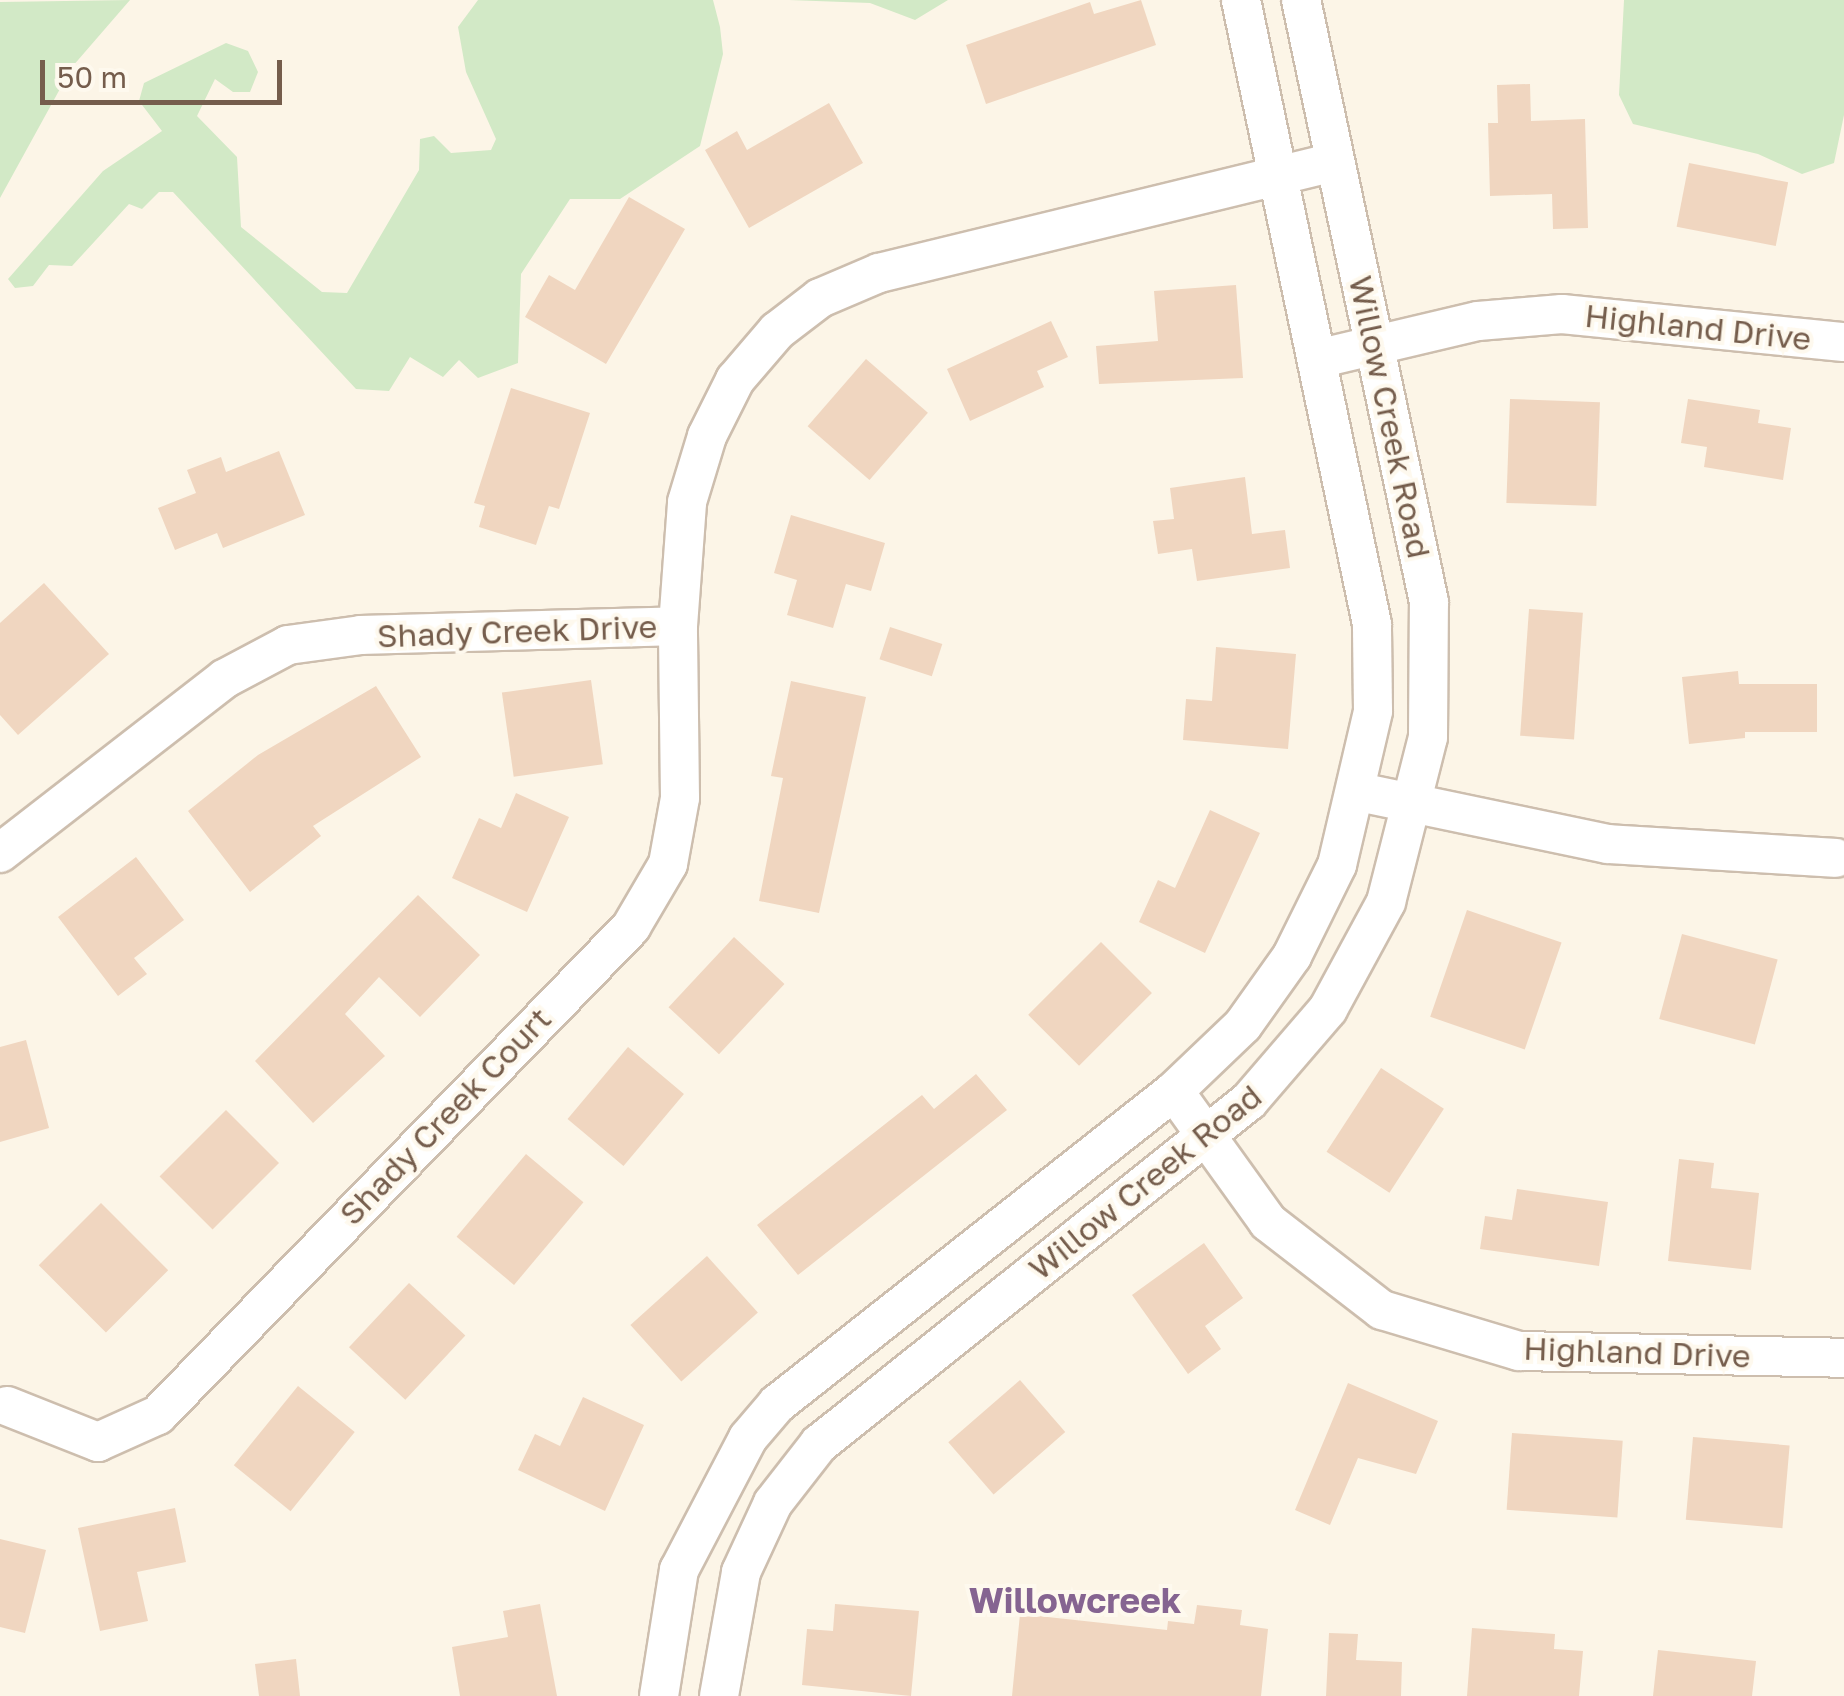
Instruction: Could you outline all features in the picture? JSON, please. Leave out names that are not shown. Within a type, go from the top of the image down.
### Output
[{"type":"street","name":"Willow Creek Road","points":[[659,1696],[679,1570],[748,1438],[777,1404],[1174,1091],[1242,1025],[1292,956],[1337,865],[1359,792],[1374,711],[1372,624],[1241,0]]},
{"type":"street","name":"Willow Creek Road","points":[[719,1696],[740,1572],[773,1504],[819,1444],[1208,1139],[1292,1057],[1362,958],[1417,805],[1428,738],[1428,602],[1332,162],[1301,0]]},
{"type":"street","name":"Shady Creek Drive","points":[[0,853],[224,679],[288,646],[362,636],[678,626],[688,502],[706,436],[736,380],[820,298],[879,273],[1332,162]]},
{"type":"street","name":"Highland Drive","points":[[1317,359],[1478,321],[1562,314],[1844,342]]},
{"type":"street","name":"Shady Creek Court","points":[[7,1406],[98,1442],[158,1415],[631,927],[668,864],[680,798],[678,626]]},
{"type":"street","points":[[1359,792],[1608,844],[1836,858]]},
{"type":"street","name":"Highland Drive","points":[[1174,1091],[1268,1222],[1322,1271],[1382,1310],[1452,1335],[1519,1351],[1844,1358]]},
{"type":"green space","points":[[130,0],[72,67],[0,198],[0,2]]},
{"type":"green space","points":[[478,0],[713,0],[723,54],[700,146],[620,199],[570,199],[521,274],[518,363],[478,378],[459,360],[443,377],[410,357],[389,391],[356,389],[173,192],[159,192],[142,209],[129,204],[72,266],[49,265],[33,286],[15,288],[8,279],[103,171],[162,131],[139,101],[144,83],[226,43],[248,51],[258,72],[250,92],[233,92],[215,79],[197,116],[237,157],[241,227],[322,292],[347,293],[419,170],[420,139],[434,136],[451,153],[491,150],[496,139],[466,72],[458,27]]},
{"type":"green space","points":[[789,0],[948,0],[915,20],[870,3]]},
{"type":"green space","points":[[1624,0],[1844,0],[1844,115],[1834,163],[1802,174],[1758,154],[1633,124],[1619,95]]},
{"type":"building","points":[[1141,0],[1156,45],[986,104],[966,45],[1090,2],[1094,14]]},
{"type":"building","points":[[1530,84],[1531,121],[1585,119],[1588,228],[1553,229],[1552,194],[1490,196],[1488,123],[1498,123],[1497,85]]},
{"type":"building","points":[[829,103],[863,163],[749,228],[705,150],[737,131],[747,150]]},
{"type":"building","points":[[1689,163],[1788,182],[1776,246],[1677,227]]},
{"type":"building","points":[[629,197],[685,229],[606,364],[525,317],[549,275],[575,290]]},
{"type":"building","points":[[1236,285],[1243,378],[1099,384],[1096,346],[1158,341],[1154,291]]},
{"type":"building","points":[[1051,321],[1068,357],[1037,371],[1044,387],[970,421],[947,369]]},
{"type":"building","points":[[866,359],[928,413],[869,480],[808,426]]},
{"type":"building","points":[[511,388],[590,413],[559,509],[549,506],[536,545],[479,527],[485,506],[474,503]]},
{"type":"building","points":[[1510,399],[1600,402],[1596,506],[1506,503]]},
{"type":"building","points":[[1688,399],[1760,410],[1758,423],[1791,428],[1783,480],[1704,467],[1707,447],[1681,443]]},
{"type":"building","points":[[279,451],[305,515],[223,548],[217,533],[175,550],[158,508],[196,493],[187,470],[221,457],[226,472]]},
{"type":"building","points":[[1245,477],[1252,534],[1285,530],[1290,568],[1197,581],[1192,549],[1158,554],[1153,521],[1174,519],[1170,488]]},
{"type":"building","points":[[791,515],[885,543],[871,591],[846,584],[833,628],[787,615],[797,580],[774,573]]},
{"type":"building","points":[[44,583],[109,654],[18,735],[0,715],[0,623]]},
{"type":"building","points":[[1529,609],[1583,613],[1574,739],[1520,736]]},
{"type":"building","points":[[890,627],[942,644],[932,676],[879,659]]},
{"type":"building","points":[[1216,647],[1296,654],[1288,749],[1183,740],[1186,699],[1212,701]]},
{"type":"building","points":[[1738,671],[1739,684],[1817,684],[1817,732],[1745,732],[1745,738],[1689,744],[1682,677]]},
{"type":"building","points":[[591,680],[603,764],[514,777],[502,693]]},
{"type":"building","points":[[791,681],[866,697],[819,913],[759,901],[783,778],[771,776]]},
{"type":"building","points":[[376,686],[421,757],[313,826],[321,836],[250,892],[188,811],[258,755]]},
{"type":"building","points":[[516,793],[569,817],[527,912],[452,878],[479,818],[501,828]]},
{"type":"building","points":[[1210,810],[1260,833],[1205,953],[1139,922],[1158,880],[1175,888]]},
{"type":"building","points":[[136,857],[184,920],[134,958],[147,974],[118,996],[58,917]]},
{"type":"building","points":[[418,895],[480,955],[420,1017],[379,977],[345,1014],[385,1056],[313,1123],[255,1061]]},
{"type":"building","points":[[1467,910],[1562,943],[1525,1049],[1430,1017]]},
{"type":"building","points":[[1682,934],[1778,960],[1755,1045],[1659,1019]]},
{"type":"building","points":[[734,937],[784,984],[719,1054],[669,1007]]},
{"type":"building","points":[[1101,942],[1152,993],[1079,1066],[1028,1015]]},
{"type":"building","points":[[26,1040],[49,1128],[0,1142],[0,1047]]},
{"type":"building","points":[[628,1047],[684,1094],[623,1166],[568,1119]]},
{"type":"building","points":[[1381,1068],[1444,1109],[1389,1193],[1327,1152]]},
{"type":"building","points":[[976,1074],[1007,1110],[798,1275],[757,1225],[922,1095],[934,1109]]},
{"type":"building","points":[[226,1110],[279,1163],[213,1230],[160,1176]]},
{"type":"building","points":[[526,1154],[583,1202],[514,1285],[457,1237]]},
{"type":"building","points":[[1679,1159],[1714,1163],[1711,1188],[1759,1193],[1751,1270],[1668,1261]]},
{"type":"building","points":[[1517,1189],[1608,1202],[1599,1266],[1480,1249],[1485,1216],[1512,1220]]},
{"type":"building","points":[[101,1203],[168,1270],[106,1332],[39,1265]]},
{"type":"building","points":[[1204,1243],[1243,1298],[1205,1326],[1221,1349],[1188,1374],[1132,1295]]},
{"type":"building","points":[[707,1256],[758,1312],[681,1381],[630,1325]]},
{"type":"building","points":[[409,1283],[465,1336],[405,1400],[349,1347]]},
{"type":"building","points":[[1020,1380],[1065,1432],[994,1494],[948,1442]]},
{"type":"building","points":[[1348,1383],[1438,1421],[1416,1474],[1358,1458],[1330,1525],[1295,1510]]},
{"type":"building","points":[[298,1386],[355,1432],[291,1511],[234,1465]]},
{"type":"building","points":[[583,1397],[644,1425],[605,1511],[518,1470],[535,1434],[560,1446]]},
{"type":"building","points":[[1512,1433],[1623,1441],[1617,1518],[1507,1510]]},
{"type":"building","points":[[1693,1437],[1790,1445],[1782,1528],[1686,1520]]},
{"type":"building","points":[[175,1508],[186,1562],[137,1572],[148,1621],[100,1631],[78,1528]]},
{"type":"building","points":[[0,1539],[46,1550],[25,1633],[0,1627]]},
{"type":"building","points":[[540,1604],[557,1696],[460,1696],[452,1647],[508,1637],[503,1611]]},
{"type":"building","points":[[835,1604],[919,1611],[911,1696],[802,1685],[807,1629],[833,1631]]},
{"type":"building","points":[[1197,1605],[1242,1610],[1240,1625],[1268,1629],[1261,1696],[1012,1696],[1020,1614],[1167,1630],[1168,1621],[1194,1624]]},
{"type":"building","points":[[1472,1628],[1555,1634],[1554,1649],[1583,1651],[1579,1696],[1467,1696]]},
{"type":"building","points":[[1329,1633],[1358,1634],[1356,1660],[1402,1662],[1401,1696],[1326,1696]]},
{"type":"building","points":[[1658,1650],[1756,1661],[1752,1696],[1653,1696]]},
{"type":"building","points":[[296,1659],[300,1696],[259,1696],[255,1664]]},
{"type":"district","name":"Willowcreek","points":[[1075,1600]]}]
